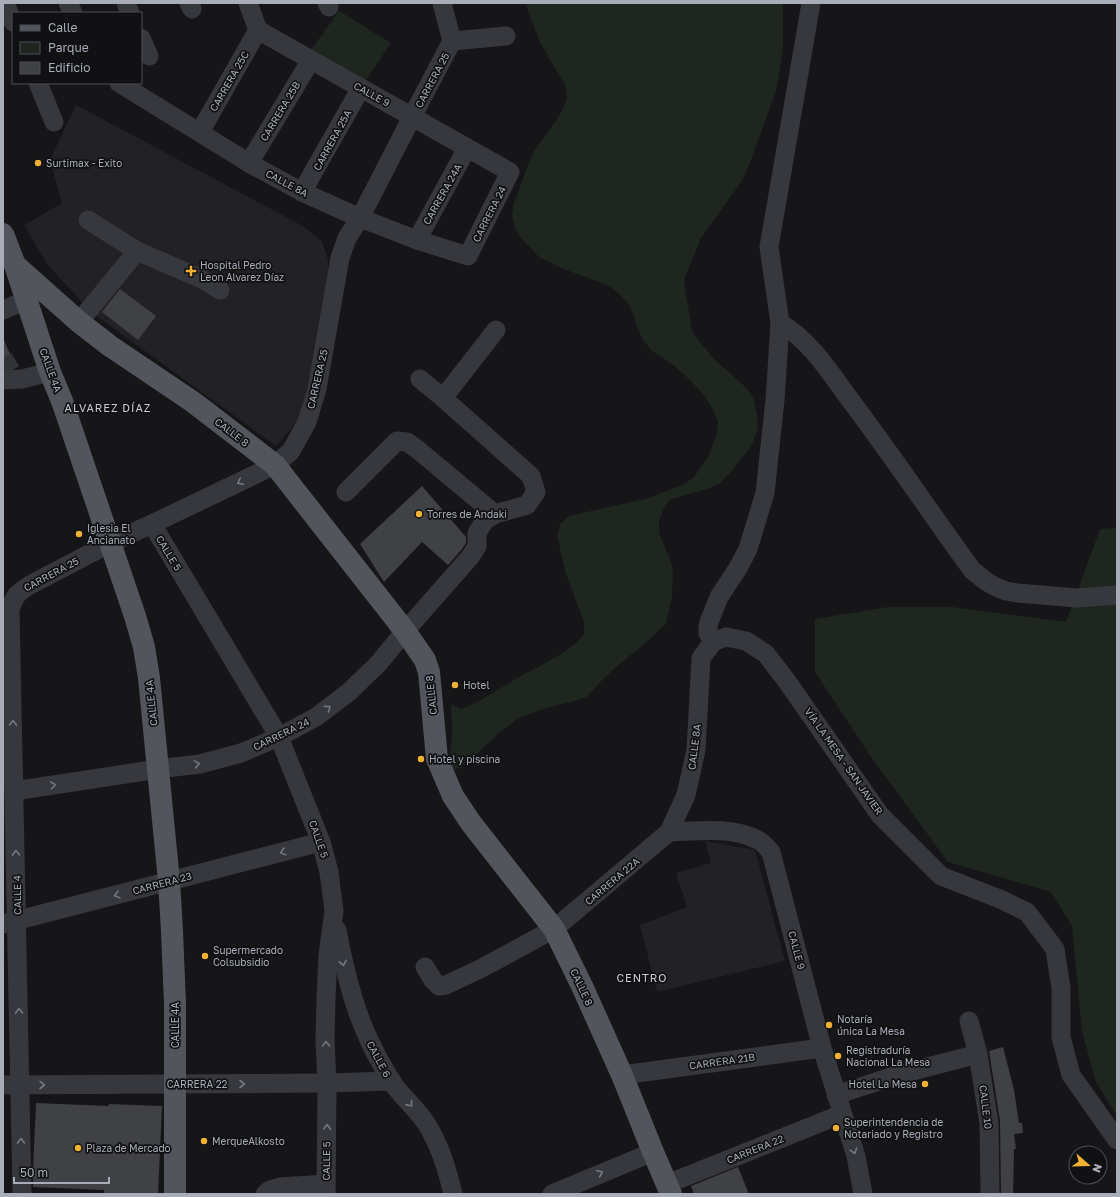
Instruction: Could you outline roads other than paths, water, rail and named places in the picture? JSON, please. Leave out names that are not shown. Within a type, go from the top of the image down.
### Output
[{"type":"main road","name":"CALLE 4A","points":[[3,234],[27,300],[50,372],[62,401],[144,647],[149,678],[169,881],[175,1004],[175,1194]]},
{"type":"main road","name":"CALLE 8","points":[[15,265],[79,322],[110,346],[193,402],[275,464],[405,631],[425,660],[429,672],[437,759],[453,796],[470,823],[554,929],[582,986],[622,1075],[669,1189]]},
{"type":"street","points":[[5,3],[12,20]]},
{"type":"street","points":[[68,3],[72,12]]},
{"type":"street","points":[[248,3],[258,30]]},
{"type":"street","points":[[442,3],[452,41],[506,36]]},
{"type":"street","points":[[713,642],[708,633],[709,622],[719,597],[738,568],[748,549],[765,493],[775,400],[780,322],[769,247],[811,3]]},
{"type":"street","name":"CALLE 9","points":[[258,30],[510,172]]},
{"type":"street","name":"CARRERA 25C","points":[[200,132],[258,30]]},
{"type":"street","points":[[142,40],[149,56]]},
{"type":"street","name":"CARRERA 25","points":[[14,597],[30,585],[110,543],[275,464],[290,451],[307,422],[317,389],[340,258],[347,238],[360,218],[452,41]]},
{"type":"street","name":"CARRERA 25B","points":[[249,163],[311,60]]},
{"type":"street","points":[[38,84],[54,122]]},
{"type":"street","name":"CALLE 8A","points":[[121,84],[249,163],[302,192],[360,218],[417,240],[468,256]]},
{"type":"street","name":"CARRERA 25A","points":[[302,192],[361,88]]},
{"type":"street","name":"CARRERA 24A","points":[[417,240],[467,148]]},
{"type":"street","name":"CARRERA 24","points":[[468,256],[510,172]]},
{"type":"street","points":[[88,220],[137,251],[202,278],[220,290]]},
{"type":"street","points":[[79,322],[137,251]]},
{"type":"street","points":[[3,310],[27,300]]},
{"type":"street","points":[[780,322],[797,334],[813,351],[872,430],[967,563],[979,576],[996,587],[1017,593],[1077,598],[1117,595]]},
{"type":"street","points":[[444,398],[496,330]]},
{"type":"street","points":[[12,376],[50,372]]},
{"type":"street","points":[[346,492],[397,441],[407,442],[417,449],[495,514],[527,505],[536,492],[531,476],[444,398],[420,379]]},
{"type":"street","name":"CARRERA 24","points":[[14,791],[200,764],[254,748],[279,737],[316,717],[349,692],[379,663],[471,556],[477,546],[477,533],[486,520],[495,514]]},
{"type":"street","name":"CALLE 5","points":[[152,524],[279,737],[321,842],[329,872],[334,911],[328,955],[326,998],[326,1189]]},
{"type":"street","name":"CALLE 4","points":[[14,597],[7,620],[14,791],[10,922],[12,1085],[22,1194]]},
{"type":"street","name":"VÍA LA MESA - SAN JAVIER","points":[[713,642],[726,637],[746,641],[766,654],[786,680],[880,814],[941,876],[1000,898],[1027,912],[1055,949],[1061,988],[1061,1037],[1070,1075],[1117,1140]]},
{"type":"street","name":"CALLE 8A","points":[[669,832],[686,796],[696,750],[701,658],[713,642]]},
{"type":"street","name":"CALLE 9","points":[[669,832],[715,830],[743,834],[759,840],[771,852],[822,1048],[856,1156],[864,1194]]},
{"type":"street","name":"CARRERA 22A","points":[[425,967],[433,980],[439,986],[446,985],[482,968],[554,929],[669,832]]},
{"type":"street","name":"CARRERA 23","points":[[10,922],[321,842]]},
{"type":"street","name":"CALLE 6","points":[[334,911],[343,961],[353,1000],[371,1045],[392,1081],[425,1122],[436,1141],[445,1164],[453,1194]]},
{"type":"street","name":"CALLE 10","points":[[969,1021],[978,1054],[989,1124],[990,1194]]},
{"type":"street","name":"CARRERA 21B","points":[[622,1075],[822,1048]]},
{"type":"street","points":[[836,1095],[897,1075],[978,1054]]},
{"type":"street","name":"CARRERA 22","points":[[12,1085],[327,1083],[392,1081]]},
{"type":"street","name":"CARRERA 22","points":[[669,1189],[842,1114]]},
{"type":"street","points":[[552,1194],[575,1189],[653,1152]]},
{"type":"street","points":[[266,1194],[270,1190],[280,1188],[326,1189]]},
{"type":"tunnel","points":[[3,358],[11,371]]},
{"type":"place","name":"Surtimax - Exito","points":[[38,163]]},
{"type":"place","name":"Hospital Pedro Leon Alvarez Díaz","points":[[191,271]]},
{"type":"place","name":"Torres de Andaki","points":[[419,514]]},
{"type":"place","name":"Iglesia El Ancianato","points":[[79,534]]},
{"type":"place","name":"Hotel","points":[[455,685]]},
{"type":"place","name":"Hotel y piscina","points":[[421,759]]},
{"type":"place","name":"Supermercado Colsubsidio","points":[[205,956]]},
{"type":"place","name":"Notaría única La Mesa","points":[[829,1025]]},
{"type":"place","name":"Registraduría Nacional La Mesa","points":[[838,1056]]},
{"type":"place","name":"Hotel La Mesa","points":[[925,1084]]},
{"type":"place","name":"Superintendencia de Notariado y Registro","points":[[836,1128]]},
{"type":"place","name":"MerqueAlkosto","points":[[204,1141]]},
{"type":"place","name":"Plaza de Mercado","points":[[78,1148]]},
{"type":"district","name":"ALVAREZ DÍAZ","points":[[108,407]]},
{"type":"district","name":"CENTRO","points":[[642,977]]}]
